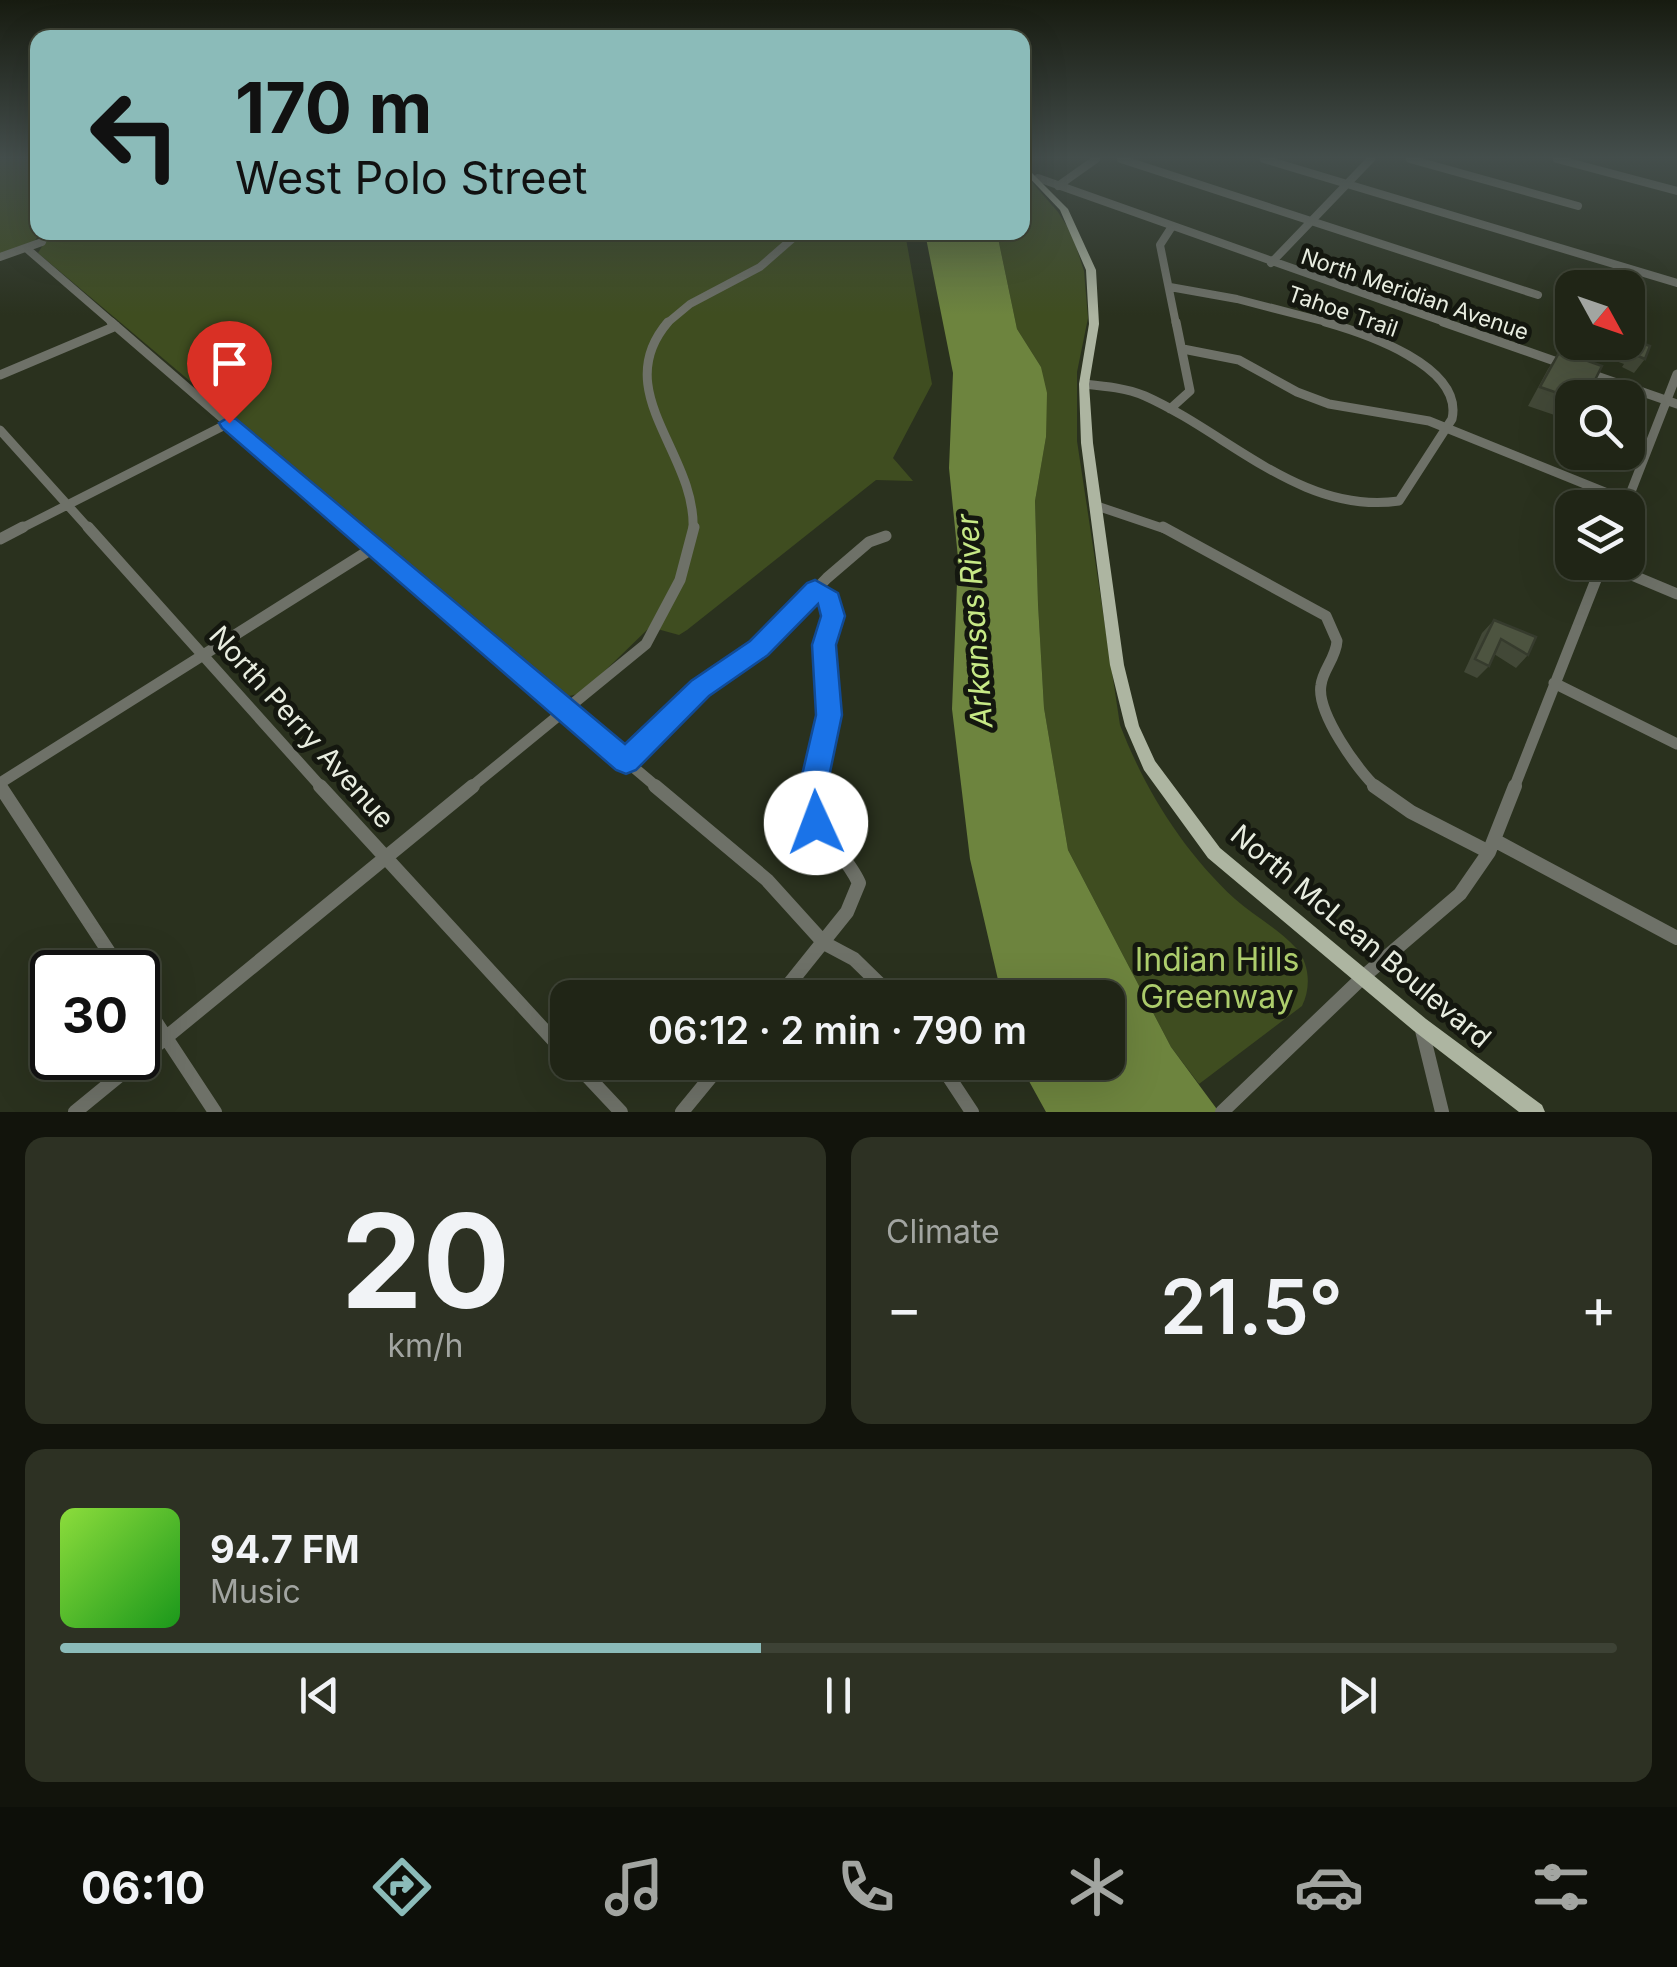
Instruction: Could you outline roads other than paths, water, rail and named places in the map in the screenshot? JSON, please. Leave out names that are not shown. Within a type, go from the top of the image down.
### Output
[{"type":"main road","name":"North McLean Boulevard","points":[[1066,211],[1086,250],[1095,290],[1084,384],[1094,505],[1117,664],[1132,726],[1149,765],[1214,853],[1420,1026],[1535,1112]]},
{"type":"street","name":"North Meridian Avenue","points":[[1125,211],[1672,402]]},
{"type":"street","points":[[1283,211],[1538,295]]},
{"type":"street","points":[[1271,262],[1321,211]]},
{"type":"street","points":[[1436,211],[1677,283]]},
{"type":"street","points":[[1170,409],[1190,390],[1160,245],[1172,228]]},
{"type":"street","points":[[0,257],[39,240]]},
{"type":"street","points":[[75,1112],[646,644],[676,589],[692,548],[694,506],[646,390],[645,359],[657,335],[679,312],[766,263],[791,240]]},
{"type":"street","points":[[26,248],[373,548],[767,880],[824,943],[854,959],[876,980]]},
{"type":"street","name":"Tahoe Trail","points":[[1170,287],[1246,298],[1400,350],[1444,382],[1455,405],[1446,428]]},
{"type":"street","points":[[0,375],[116,326]]},
{"type":"street","points":[[1183,349],[1239,360],[1297,392],[1330,404],[1410,416],[1446,428],[1593,490]]},
{"type":"street","points":[[1632,490],[1672,402],[1677,374]]},
{"type":"street","points":[[1084,384],[1129,390],[1332,498],[1373,507],[1399,501],[1446,428]]},
{"type":"street","points":[[0,538],[229,423]]},
{"type":"street","name":"North Perry Avenue","points":[[0,430],[550,1036]]},
{"type":"street","points":[[1094,505],[1115,507],[1181,538],[1326,616],[1337,632],[1339,645],[1320,695],[1335,729],[1368,780],[1395,801],[1677,938]]},
{"type":"street","points":[[626,762],[700,688],[759,648],[815,590],[870,542],[886,536]]},
{"type":"street","points":[[108,950],[0,784],[373,548]]},
{"type":"street","points":[[1222,1112],[1362,977],[1460,894],[1491,846],[1596,580]]},
{"type":"street","points":[[1644,580],[1677,594]]},
{"type":"street","points":[[793,980],[847,912],[859,882],[850,862],[822,833],[810,801],[829,715],[824,645],[833,616],[829,599],[815,590]]},
{"type":"street","points":[[1554,683],[1677,744]]},
{"type":"street","points":[[1420,1026],[1442,1111]]},
{"type":"street","points":[[160,1029],[215,1112]]},
{"type":"street","points":[[591,1080],[621,1112]]},
{"type":"street","points":[[682,1112],[709,1080]]},
{"type":"street","points":[[952,1080],[972,1112]]},
{"type":"water","name":"Arkansas River","points":[[926,240],[998,240],[1017,329],[1041,367],[1047,393],[1046,437],[1035,501],[1038,604],[1044,708],[1068,850],[1171,1047],[1219,1112],[1046,1112],[1028,1080],[1125,1080],[1125,980],[998,980],[970,859],[952,709],[958,558],[949,468],[953,373]]},
{"type":"park label","name":"Indian Hills Greenway","points":[[1217,978]]}]
